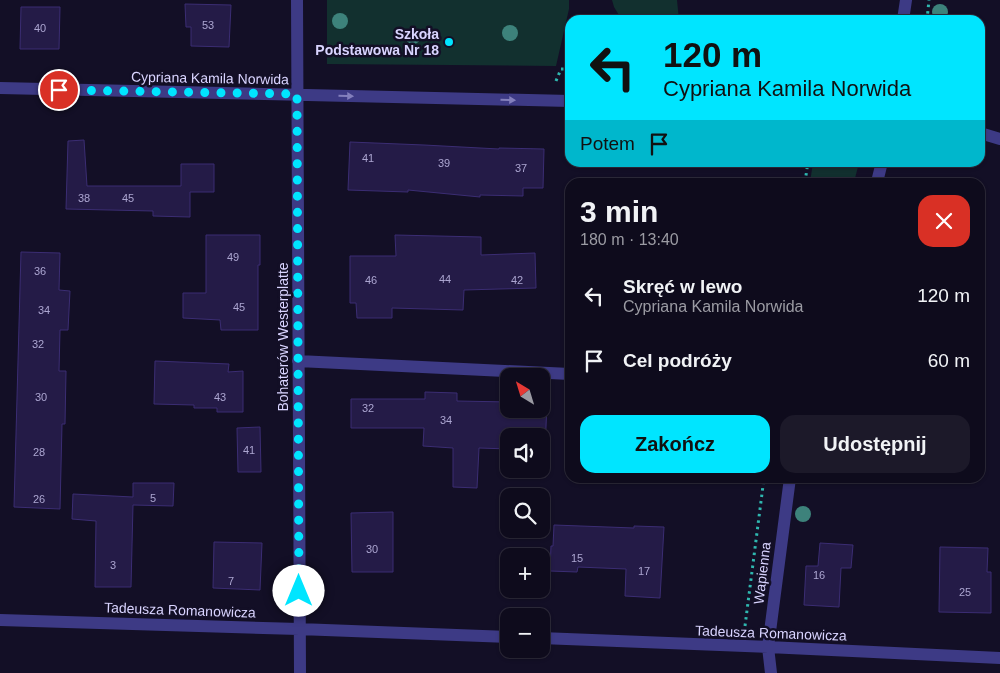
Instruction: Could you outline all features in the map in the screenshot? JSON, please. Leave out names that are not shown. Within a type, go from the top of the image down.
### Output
[{"type":"street","name":"Bohaterów Westerplatte","points":[[297,0],[300,673]]},
{"type":"street","points":[[904,15],[906,0]]},
{"type":"street","name":"Cypriana Kamila Norwida","points":[[0,88],[565,101]]},
{"type":"street","points":[[985,134],[1000,139]]},
{"type":"street","points":[[298,361],[565,374]]},
{"type":"street","name":"Wapienna","points":[[771,673],[768,647],[789,483]]},
{"type":"street","name":"Tadeusza Romanowicza","points":[[0,620],[500,637]]},
{"type":"street","name":"Tadeusza Romanowicza","points":[[550,638],[1000,658]]},
{"type":"path","points":[[928,15],[929,0]]},
{"type":"path","points":[[743,646],[763,483]]},
{"type":"green space","name":"Szkoła Podstawowa Nr 18","points":[[327,0],[569,0],[569,9],[568,15],[565,15],[565,27],[556,66],[327,64]]},
{"type":"green space","points":[[612,0],[677,0],[678,15],[619,15]]},
{"type":"green space","points":[[812,167],[858,167],[855,178],[811,178]]},
{"type":"building","points":[[185,4],[231,5],[229,47],[191,46],[191,27],[186,27]]},
{"type":"building","points":[[21,7],[60,7],[59,49],[20,49]]},
{"type":"building","points":[[84,140],[87,186],[181,186],[181,164],[214,164],[214,192],[190,192],[190,217],[153,216],[153,211],[66,209],[68,141]]},
{"type":"building","points":[[350,142],[499,149],[544,149],[543,188],[523,188],[523,196],[480,195],[480,197],[408,190],[408,192],[348,190]]},
{"type":"building","points":[[206,235],[260,235],[258,330],[221,330],[220,320],[183,318],[183,293],[206,293]]},
{"type":"building","points":[[395,235],[481,237],[481,255],[535,253],[536,288],[464,290],[463,310],[392,308],[392,318],[357,318],[356,303],[350,303],[350,256],[396,256]]},
{"type":"building","points":[[21,252],[60,253],[59,290],[70,291],[68,330],[60,330],[59,371],[66,371],[65,424],[62,424],[60,509],[14,507]]},
{"type":"building","points":[[155,361],[229,364],[228,372],[243,371],[243,412],[217,412],[217,408],[194,408],[194,405],[154,404]]},
{"type":"building","points":[[425,392],[457,393],[457,401],[500,402],[500,418],[546,418],[546,428],[500,428],[500,449],[479,448],[477,488],[453,487],[453,448],[423,446],[424,428],[351,428],[351,399],[425,399]]},
{"type":"building","points":[[260,427],[261,472],[238,472],[237,428]]},
{"type":"building","points":[[133,483],[174,483],[173,506],[133,505],[131,587],[95,587],[96,521],[72,519],[73,494],[133,497]]},
{"type":"building","points":[[393,512],[393,572],[352,572],[351,513]]},
{"type":"building","points":[[554,525],[634,528],[634,526],[664,527],[660,598],[625,596],[626,569],[578,567],[577,572],[550,571],[551,546],[553,546]]},
{"type":"building","points":[[214,542],[262,543],[260,590],[213,588]]},
{"type":"building","points":[[820,543],[853,545],[851,568],[841,568],[839,607],[804,605],[806,566],[818,566]]},
{"type":"building","points":[[940,547],[988,548],[987,572],[991,572],[991,613],[939,612]]},
{"type":"place","name":"Szkoła Podstawowa Nr 18","points":[[449,42]]},
{"type":"route","points":[[59,90],[297,94],[299,591]]}]
